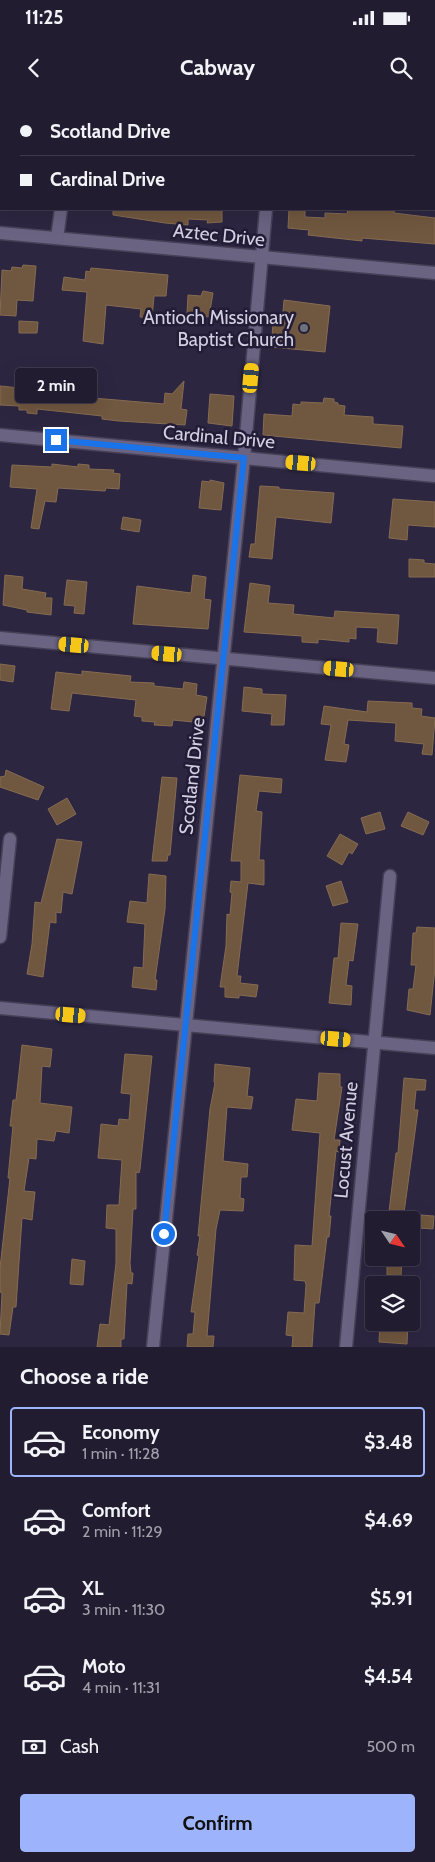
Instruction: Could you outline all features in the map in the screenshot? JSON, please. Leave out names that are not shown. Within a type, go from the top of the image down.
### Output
[{"type":"street","points":[[57,238],[61,210]]},
{"type":"street","name":"Scotland Drive","points":[[153,1347],[244,458],[266,210]]},
{"type":"street","name":"Aztec Drive","points":[[0,233],[435,274]]},
{"type":"street","name":"Cardinal Drive","points":[[0,435],[435,476]]},
{"type":"street","points":[[0,638],[435,678]]},
{"type":"street","points":[[0,937],[10,839]]},
{"type":"street","name":"Locust Avenue","points":[[346,1347],[390,876]]},
{"type":"street","points":[[0,1008],[435,1048]]},
{"type":"building","points":[[113,210],[222,210],[222,222],[207,223],[208,220],[188,219],[188,225],[113,215]]},
{"type":"building","points":[[289,210],[305,210],[305,217],[325,218],[325,213],[347,214],[348,210],[394,210],[394,213],[435,218],[435,244],[362,238],[362,241],[308,235],[309,230],[288,228]]},
{"type":"building","points":[[23,265],[36,266],[33,301],[17,300],[16,316],[0,315],[2,270],[11,271],[12,267],[22,268]]},
{"type":"building","points":[[91,268],[168,275],[166,296],[154,296],[152,318],[140,317],[141,309],[106,305],[103,344],[83,341],[87,292],[62,290],[64,277],[85,280],[86,271],[90,272]]},
{"type":"building","points":[[203,291],[213,293],[209,317],[187,314],[188,295],[201,296]]},
{"type":"building","points":[[284,300],[330,306],[325,352],[271,347],[273,324],[282,324]]},
{"type":"building","points":[[19,321],[38,322],[37,333],[19,333]]},
{"type":"building","points":[[92,379],[95,386],[93,398],[164,404],[165,393],[172,394],[184,381],[181,409],[187,410],[185,425],[119,421],[102,419],[102,416],[37,409],[37,414],[27,413],[27,410],[19,410],[19,406],[0,405],[0,386],[20,388],[20,385],[40,386],[39,393],[74,397],[76,384],[82,385]]},
{"type":"building","points":[[210,394],[234,396],[232,426],[208,423]]},
{"type":"building","points":[[324,398],[334,399],[334,402],[338,403],[338,405],[345,406],[344,415],[373,417],[373,424],[403,426],[401,448],[263,435],[264,414],[292,416],[293,404],[301,405],[301,402],[323,403]]},
{"type":"building","points":[[52,464],[78,467],[78,464],[89,465],[89,469],[114,470],[113,473],[120,474],[119,489],[106,488],[105,491],[58,488],[56,502],[45,501],[39,529],[31,528],[37,489],[10,487],[12,465],[52,467]]},
{"type":"building","points":[[210,480],[224,483],[221,510],[199,508],[202,481],[210,482]]},
{"type":"building","points":[[260,486],[334,493],[331,523],[276,517],[272,559],[249,557],[251,544],[255,544]]},
{"type":"building","points":[[393,499],[435,502],[435,527],[408,525],[407,540],[389,538]]},
{"type":"building","points":[[123,517],[141,520],[139,532],[121,529]]},
{"type":"building","points":[[409,559],[424,560],[424,563],[435,564],[435,577],[409,577]]},
{"type":"building","points":[[5,575],[23,577],[22,589],[46,593],[45,598],[52,598],[51,615],[27,612],[27,610],[3,605]]},
{"type":"building","points":[[193,575],[206,577],[204,599],[211,600],[208,629],[133,624],[137,586],[191,593]]},
{"type":"building","points":[[67,580],[87,582],[84,614],[74,613],[75,606],[64,605]]},
{"type":"building","points":[[250,583],[270,586],[268,603],[294,605],[293,614],[334,618],[335,611],[399,615],[397,644],[377,642],[378,628],[356,627],[356,639],[349,638],[349,642],[318,639],[318,643],[302,642],[302,636],[244,632]]},
{"type":"building","points":[[0,664],[15,666],[13,682],[0,680]]},
{"type":"building","points":[[82,671],[131,676],[130,682],[154,683],[154,686],[183,689],[184,682],[197,684],[196,695],[207,697],[203,723],[173,720],[172,726],[154,725],[155,722],[142,721],[142,717],[134,716],[136,700],[72,693],[69,711],[51,709],[56,672],[82,675]]},
{"type":"building","points":[[244,687],[262,689],[262,694],[286,695],[284,725],[271,725],[272,714],[242,711]]},
{"type":"building","points":[[368,701],[412,703],[412,708],[422,709],[421,716],[435,718],[432,755],[422,754],[424,744],[395,741],[396,723],[348,720],[344,744],[349,745],[346,762],[325,760],[331,725],[321,724],[324,706],[367,712]]},
{"type":"building","points":[[6,770],[44,787],[38,800],[0,787],[0,777],[5,776]]},
{"type":"building","points":[[240,775],[282,779],[281,793],[259,791],[256,811],[262,812],[259,860],[264,860],[264,885],[248,883],[237,976],[241,976],[240,983],[258,985],[256,997],[239,995],[239,998],[225,997],[225,987],[220,987],[226,946],[227,914],[230,915],[231,881],[241,882],[241,861],[231,861]]},
{"type":"building","points":[[162,777],[177,778],[170,855],[168,855],[167,861],[152,861]]},
{"type":"building","points":[[67,798],[76,814],[57,825],[48,809]]},
{"type":"building","points":[[380,812],[385,829],[366,834],[361,818]]},
{"type":"building","points":[[408,812],[429,822],[423,835],[401,826]]},
{"type":"building","points":[[340,834],[358,844],[352,854],[349,852],[342,865],[327,856]]},
{"type":"building","points":[[57,839],[82,842],[72,894],[63,892],[61,913],[56,912],[56,923],[50,922],[43,977],[27,974],[32,944],[35,902],[41,903]]},
{"type":"building","points":[[149,874],[166,876],[165,909],[155,980],[157,980],[156,990],[132,987],[134,967],[143,968],[145,924],[127,922],[130,901],[147,903]]},
{"type":"building","points":[[341,881],[348,902],[333,906],[326,886]]},
{"type":"building","points":[[341,923],[358,924],[353,961],[349,960],[346,985],[352,986],[351,1005],[329,1003],[334,958],[338,958]]},
{"type":"building","points":[[417,927],[435,928],[435,968],[430,1015],[407,1010],[409,989],[413,989],[416,965],[411,965],[413,933],[416,933]]},
{"type":"building","points":[[22,1045],[52,1049],[50,1067],[42,1066],[40,1103],[72,1107],[69,1133],[56,1131],[54,1141],[37,1139],[36,1159],[29,1158],[24,1191],[35,1192],[32,1220],[22,1218],[16,1307],[13,1307],[9,1335],[0,1334],[2,1293],[0,1292],[0,1268],[10,1178],[8,1178],[13,1126],[10,1126],[13,1100],[16,1100]]},
{"type":"building","points":[[125,1054],[152,1056],[140,1169],[139,1173],[136,1172],[136,1209],[133,1209],[130,1263],[131,1273],[133,1273],[132,1284],[127,1283],[124,1339],[121,1339],[121,1347],[97,1347],[100,1324],[109,1325],[116,1263],[116,1229],[106,1228],[107,1205],[119,1205],[122,1160],[98,1158],[101,1124],[118,1126],[119,1119],[129,1120],[131,1094],[121,1093]]},
{"type":"building","points":[[215,1064],[250,1068],[247,1096],[253,1097],[251,1109],[227,1107],[223,1161],[248,1164],[247,1177],[241,1177],[240,1198],[244,1199],[243,1211],[220,1210],[216,1229],[207,1336],[214,1336],[213,1347],[187,1347],[188,1334],[193,1334],[195,1312],[191,1312],[199,1256],[197,1255],[200,1236],[198,1236],[210,1109],[215,1083]]},
{"type":"building","points":[[319,1073],[340,1074],[340,1087],[342,1087],[334,1140],[340,1140],[339,1152],[336,1151],[329,1216],[331,1216],[329,1237],[327,1237],[319,1303],[315,1303],[312,1347],[292,1347],[293,1336],[286,1335],[288,1312],[304,1313],[306,1285],[305,1281],[294,1280],[295,1245],[312,1246],[320,1133],[292,1130],[296,1099],[317,1101]]},
{"type":"building","points":[[404,1078],[426,1080],[425,1090],[416,1090],[414,1110],[418,1110],[404,1211],[389,1211],[396,1153],[398,1153]]},
{"type":"building","points":[[421,1215],[434,1216],[433,1229],[420,1228]]},
{"type":"building","points":[[72,1259],[85,1261],[83,1285],[70,1284]]},
{"type":"building","points":[[387,1266],[402,1266],[401,1276],[387,1275]]},
{"type":"building","points":[[380,1331],[408,1331],[407,1344],[379,1342]]},
{"type":"place","name":"Antioch Missionary Baptist Church","points":[[304,328]]},
{"type":"route","points":[[56,440],[244,458],[164,1234]]}]
